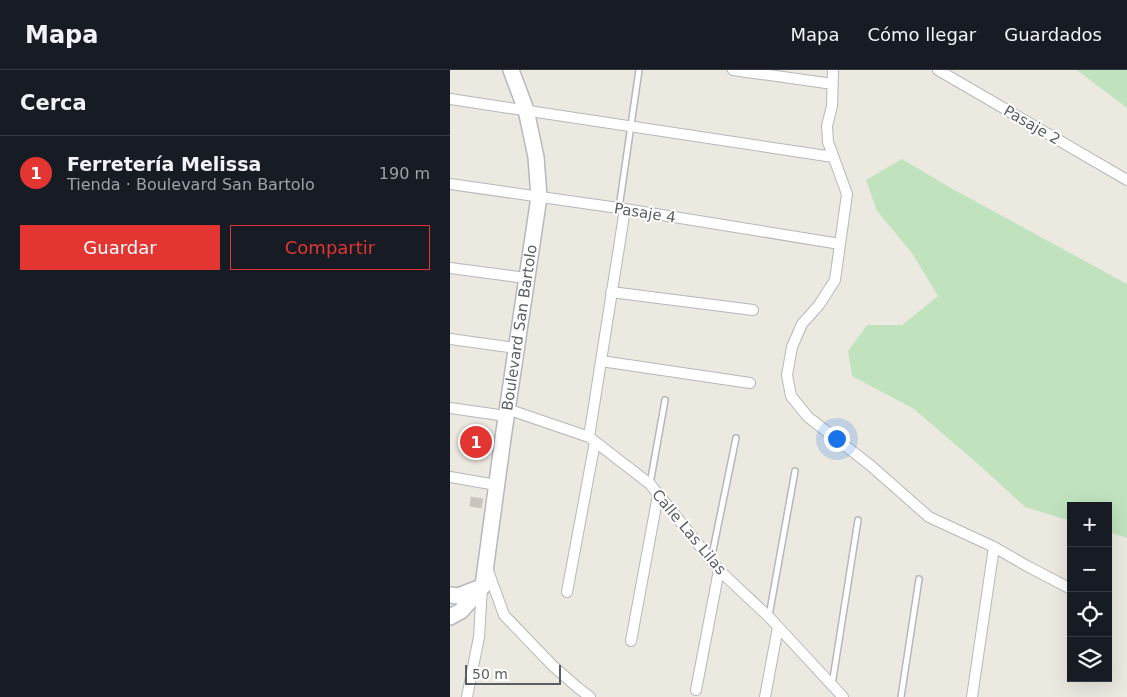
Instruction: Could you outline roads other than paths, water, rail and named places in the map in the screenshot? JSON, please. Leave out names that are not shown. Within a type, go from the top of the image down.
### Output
[{"type":"main road","name":"Boulevard San Bartolo","points":[[482,586],[539,197],[536,157],[526,110],[511,70]]},
{"type":"main road","points":[[450,595],[458,596],[482,586]]},
{"type":"main road","points":[[450,617],[461,611],[482,586]]},
{"type":"street","points":[[733,70],[833,84]]},
{"type":"street","points":[[833,70],[832,106],[827,126],[828,142],[847,194],[835,280],[819,305],[802,324],[792,347],[786,375],[791,396],[808,417],[870,465],[929,517],[994,547],[1067,587]]},
{"type":"street","name":"Pasaje 2","points":[[938,70],[1127,180]]},
{"type":"street","points":[[450,99],[833,157]]},
{"type":"street","name":"Pasaje 4","points":[[450,184],[840,244]]},
{"type":"street","points":[[567,592],[592,439],[622,209]]},
{"type":"street","points":[[450,268],[526,278]]},
{"type":"street","points":[[612,292],[753,310]]},
{"type":"street","points":[[450,339],[516,348]]},
{"type":"street","points":[[601,361],[750,383]]},
{"type":"street","name":"Calle Las Lilas","points":[[450,408],[506,413],[592,439],[650,484],[719,570],[778,627],[837,693]]},
{"type":"street","points":[[450,477],[496,485]]},
{"type":"street","points":[[631,641],[658,494]]},
{"type":"street","points":[[972,697],[994,547]]},
{"type":"street","points":[[486,564],[504,615],[578,692],[590,697]]},
{"type":"street","points":[[696,690],[719,570]]},
{"type":"street","points":[[467,697],[479,637],[482,586]]},
{"type":"street","points":[[765,697],[778,627]]},
{"type":"lane","points":[[622,209],[639,70]]},
{"type":"lane","points":[[650,484],[665,400]]},
{"type":"lane","points":[[711,560],[736,438]]},
{"type":"lane","points":[[768,617],[795,471]]},
{"type":"lane","points":[[837,693],[858,520]]},
{"type":"lane","points":[[901,697],[919,580]]},
{"type":"place","name":"Ferretería Melissa","points":[[476,442]]}]
